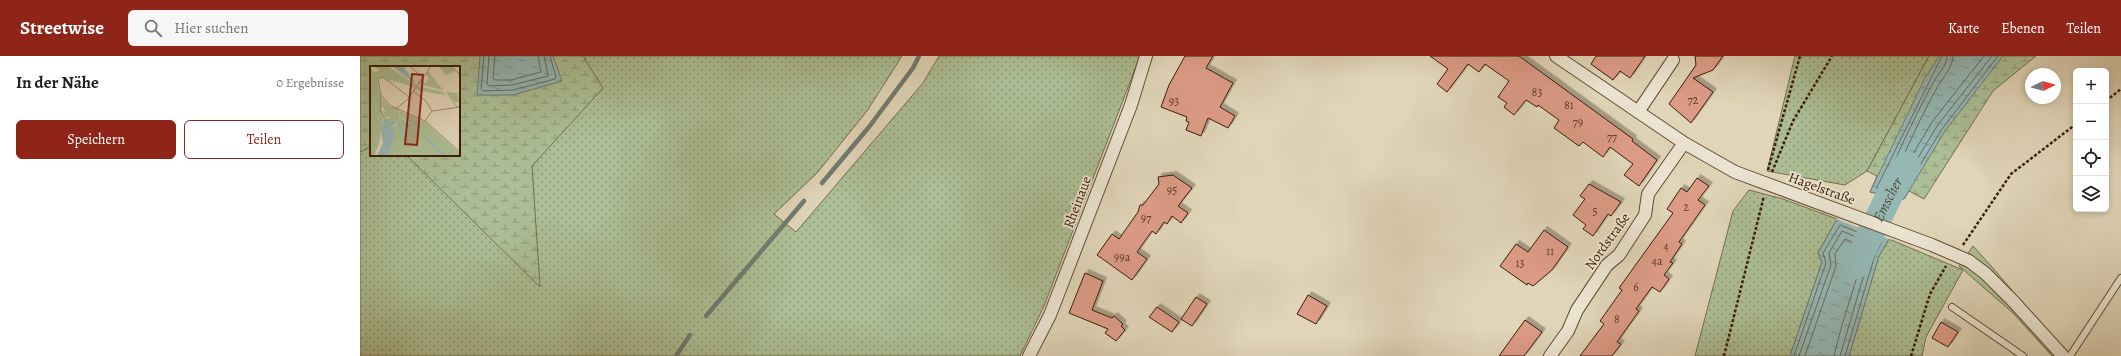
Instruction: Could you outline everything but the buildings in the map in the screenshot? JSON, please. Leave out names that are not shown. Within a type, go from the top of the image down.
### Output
[{"type":"street","name":"Rheinaue","points":[[1033,355],[1050,315],[1131,105],[1146,56]]},
{"type":"street","name":"Hagelstraße","points":[[1556,56],[1684,143],[1735,172],[1932,245],[1969,261],[1985,273],[2063,356]]},
{"type":"street","points":[[1638,112],[1673,60]]},
{"type":"street","name":"Nordstraße","points":[[1550,356],[1568,331],[1577,310],[1607,265],[1619,255],[1645,215],[1648,194],[1684,143]]},
{"type":"lane","points":[[2070,356],[2121,278]]},
{"type":"lane","points":[[1952,307],[2023,356]]},
{"type":"path","points":[[1724,356],[1766,183],[1800,56]]},
{"type":"path","points":[[1766,183],[1793,121],[1832,56]]},
{"type":"path","points":[[2109,99],[2121,89]]},
{"type":"path","points":[[1911,356],[1930,294],[1946,266],[1957,255],[2011,174],[2073,126]]},
{"type":"green space","points":[[360,56],[902,56],[867,111],[817,173],[774,214],[796,232],[923,83],[939,56],[1140,56],[1044,306],[1020,356],[360,356]]},
{"type":"green space","points":[[360,56],[583,56],[603,88],[532,166],[540,287],[407,156],[460,156],[460,66],[370,66],[370,147],[360,152]]},
{"type":"green space","points":[[1795,56],[1929,56],[1867,171],[1845,185],[1767,171]]},
{"type":"green space","points":[[1929,56],[2036,56],[1993,91],[1924,199],[1909,191],[1904,199],[1870,192],[1877,176],[1867,171]]},
{"type":"green space","points":[[1749,190],[1783,199],[1837,219],[1818,253],[1822,262],[1790,356],[1695,356],[1733,211]]},
{"type":"green space","points":[[1889,239],[1963,270],[1926,337],[1922,356],[1849,356],[1879,256]]},
{"type":"green space","points":[[1973,246],[2019,299],[2061,356],[2052,356],[2013,313],[1959,266]]},
{"type":"water","points":[[480,56],[553,56],[562,81],[513,95],[477,95]]},
{"type":"water","points":[[1939,56],[2003,56],[1945,131],[1904,199],[1870,192],[1925,78]]},
{"type":"water","points":[[1837,219],[1889,239],[1879,256],[1849,356],[1790,356],[1822,262],[1818,253]]},
{"type":"pier","points":[[1838,218],[1890,237],[1891,240],[1835,219]]},
{"type":"waterway","points":[[822,183],[869,127],[913,68],[919,56]]},
{"type":"waterway","name":"Emscher","points":[[1855,266],[1893,188],[1907,165]]},
{"type":"waterway","points":[[706,316],[804,201]]},
{"type":"waterway","points":[[676,356],[690,335]]}]
